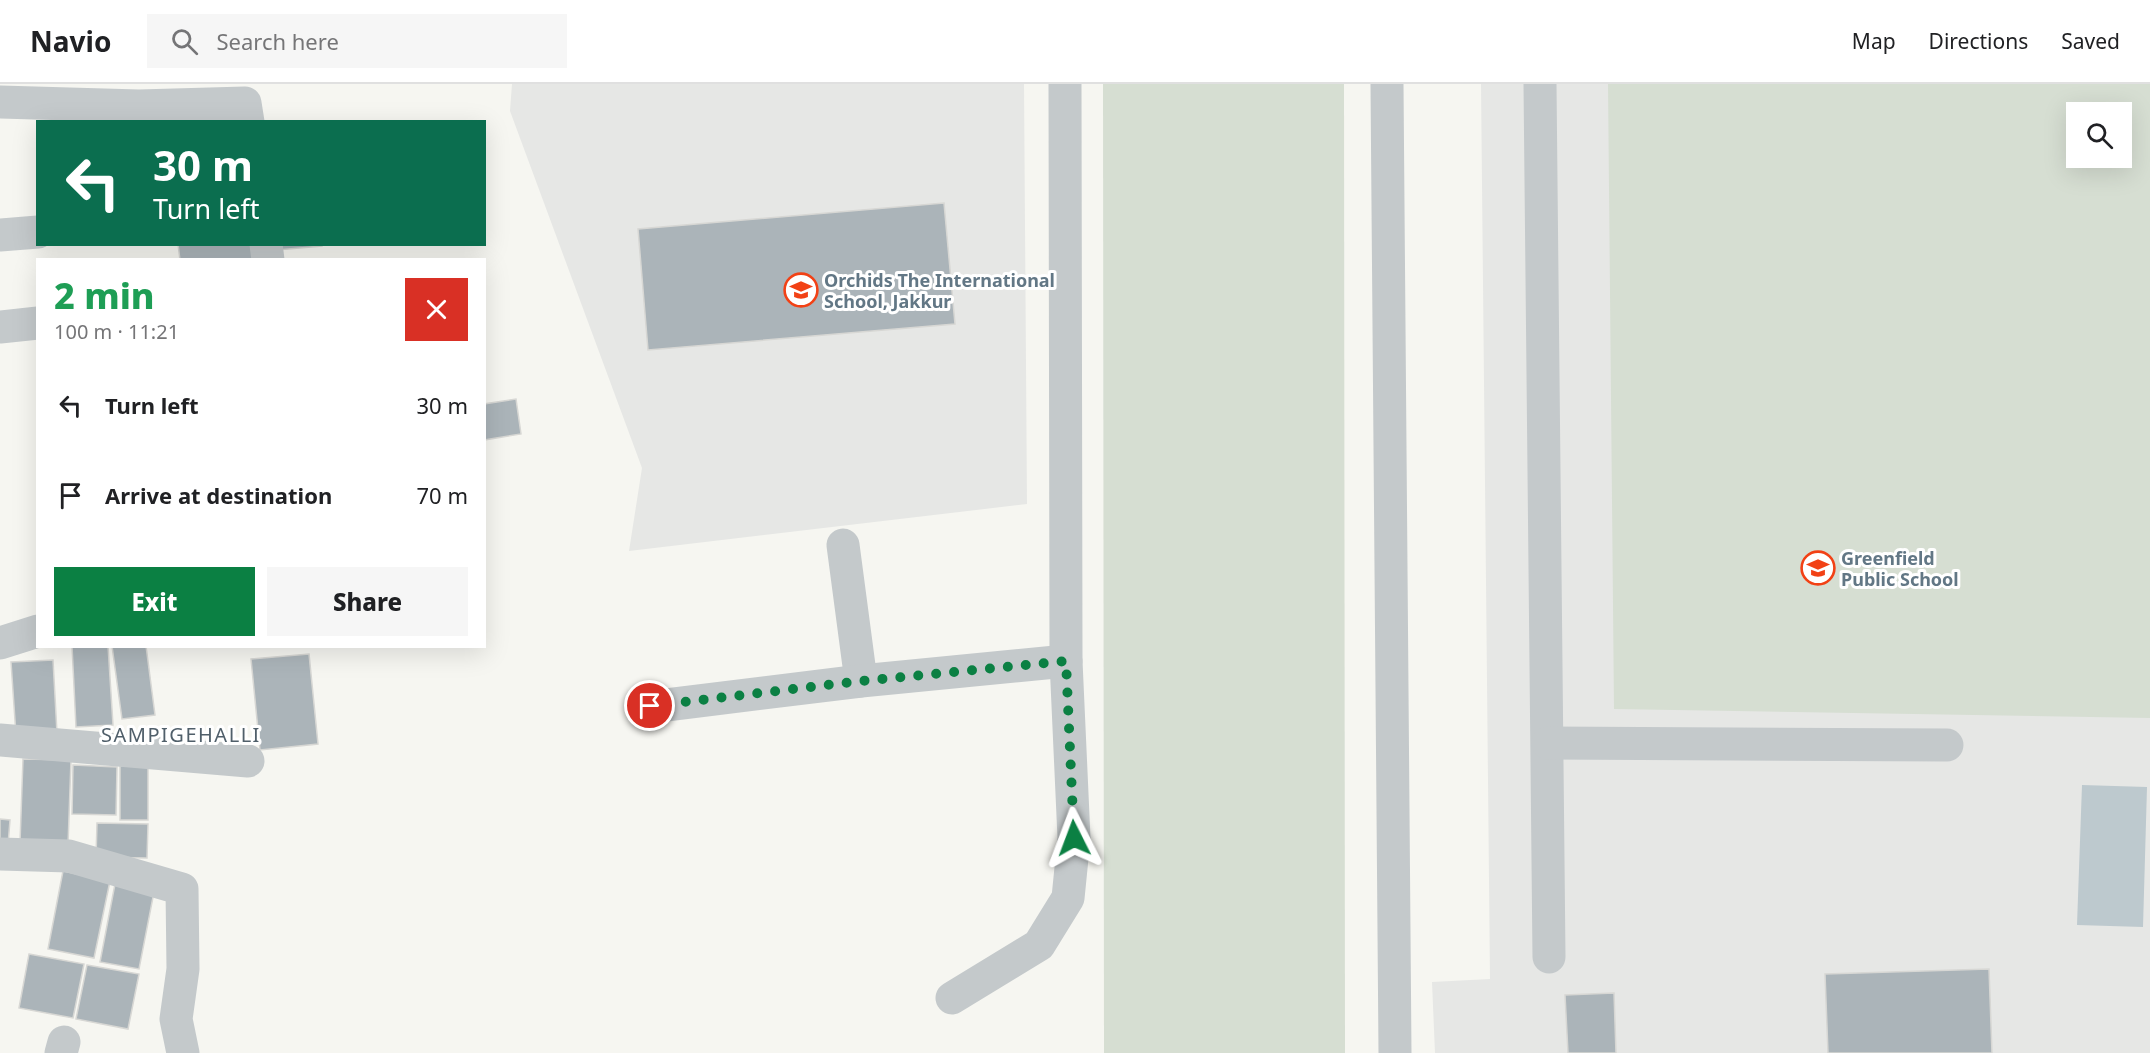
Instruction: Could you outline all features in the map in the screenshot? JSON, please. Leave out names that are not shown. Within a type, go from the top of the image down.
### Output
[{"type":"street","points":[[952,998],[1039,945],[1068,898],[1074,838],[1066,661],[1065,84]]},
{"type":"street","points":[[1387,84],[1395,1053]]},
{"type":"street","points":[[1540,84],[1549,957]]},
{"type":"street","points":[[0,102],[139,106],[245,103],[248,120]]},
{"type":"street","points":[[0,235],[36,232]]},
{"type":"street","points":[[0,327],[36,323]]},
{"type":"street","points":[[843,545],[861,681]]},
{"type":"street","points":[[0,643],[36,632]]},
{"type":"street","points":[[650,706],[861,681],[1066,661]]},
{"type":"street","points":[[0,741],[248,761]]},
{"type":"street","points":[[1548,743],[1947,745]]},
{"type":"street","points":[[0,854],[69,856],[182,889],[183,969],[176,1019],[183,1053]]},
{"type":"shaded area","name":"Orchids The International School, Jakkur","points":[[512,84],[1024,84],[1027,504],[629,551],[642,468],[510,111]]},
{"type":"shaded area","points":[[1103,84],[1344,84],[1345,1053],[1104,1053]]},
{"type":"shaded area","name":"Greenfield Public School","points":[[1481,84],[2150,84],[2150,1053],[1435,1053],[1432,982],[1490,979]]},
{"type":"shaded area","points":[[1608,84],[2150,84],[2150,718],[1614,709]]},
{"type":"shaded area","points":[[2082,785],[2147,787],[2143,927],[2077,925]]},
{"type":"building","points":[[944,203],[955,324],[648,350],[638,229]]},
{"type":"building","points":[[178,246],[253,246],[255,258],[180,258]]},
{"type":"building","points":[[277,246],[322,246],[277,250]]},
{"type":"building","points":[[516,399],[521,434],[486,440],[486,404]]},
{"type":"building","points":[[72,648],[108,648],[113,725],[76,727]]},
{"type":"building","points":[[112,648],[146,648],[155,715],[122,719]]},
{"type":"building","points":[[309,654],[318,744],[260,750],[251,659]]},
{"type":"building","points":[[53,660],[57,733],[16,735],[11,662]]},
{"type":"building","points":[[23,759],[71,760],[68,845],[20,843]]},
{"type":"building","points":[[73,765],[117,767],[116,815],[72,814]]},
{"type":"building","points":[[120,766],[148,766],[148,820],[120,820]]},
{"type":"building","points":[[0,819],[10,820],[8,845],[0,845]]},
{"type":"building","points":[[97,823],[148,824],[147,858],[96,857]]},
{"type":"building","points":[[63,871],[110,881],[94,958],[48,949]]},
{"type":"building","points":[[115,884],[154,892],[139,969],[100,962]]},
{"type":"building","points":[[29,954],[84,964],[73,1018],[19,1008]]},
{"type":"building","points":[[87,965],[139,974],[128,1029],[76,1019]]},
{"type":"building","points":[[1989,969],[1992,1053],[1828,1053],[1825,974]]},
{"type":"building","points":[[1614,993],[1616,1053],[1568,1053],[1565,995]]},
{"type":"place","name":"Orchids The International School, Jakkur","points":[[801,290]]},
{"type":"place","name":"Greenfield Public School","points":[[1818,568]]},
{"type":"district","name":"SAMPIGEHALLI","points":[[181,734]]},
{"type":"route","points":[[650,706],[861,681],[1066,661],[1074,838]]}]
